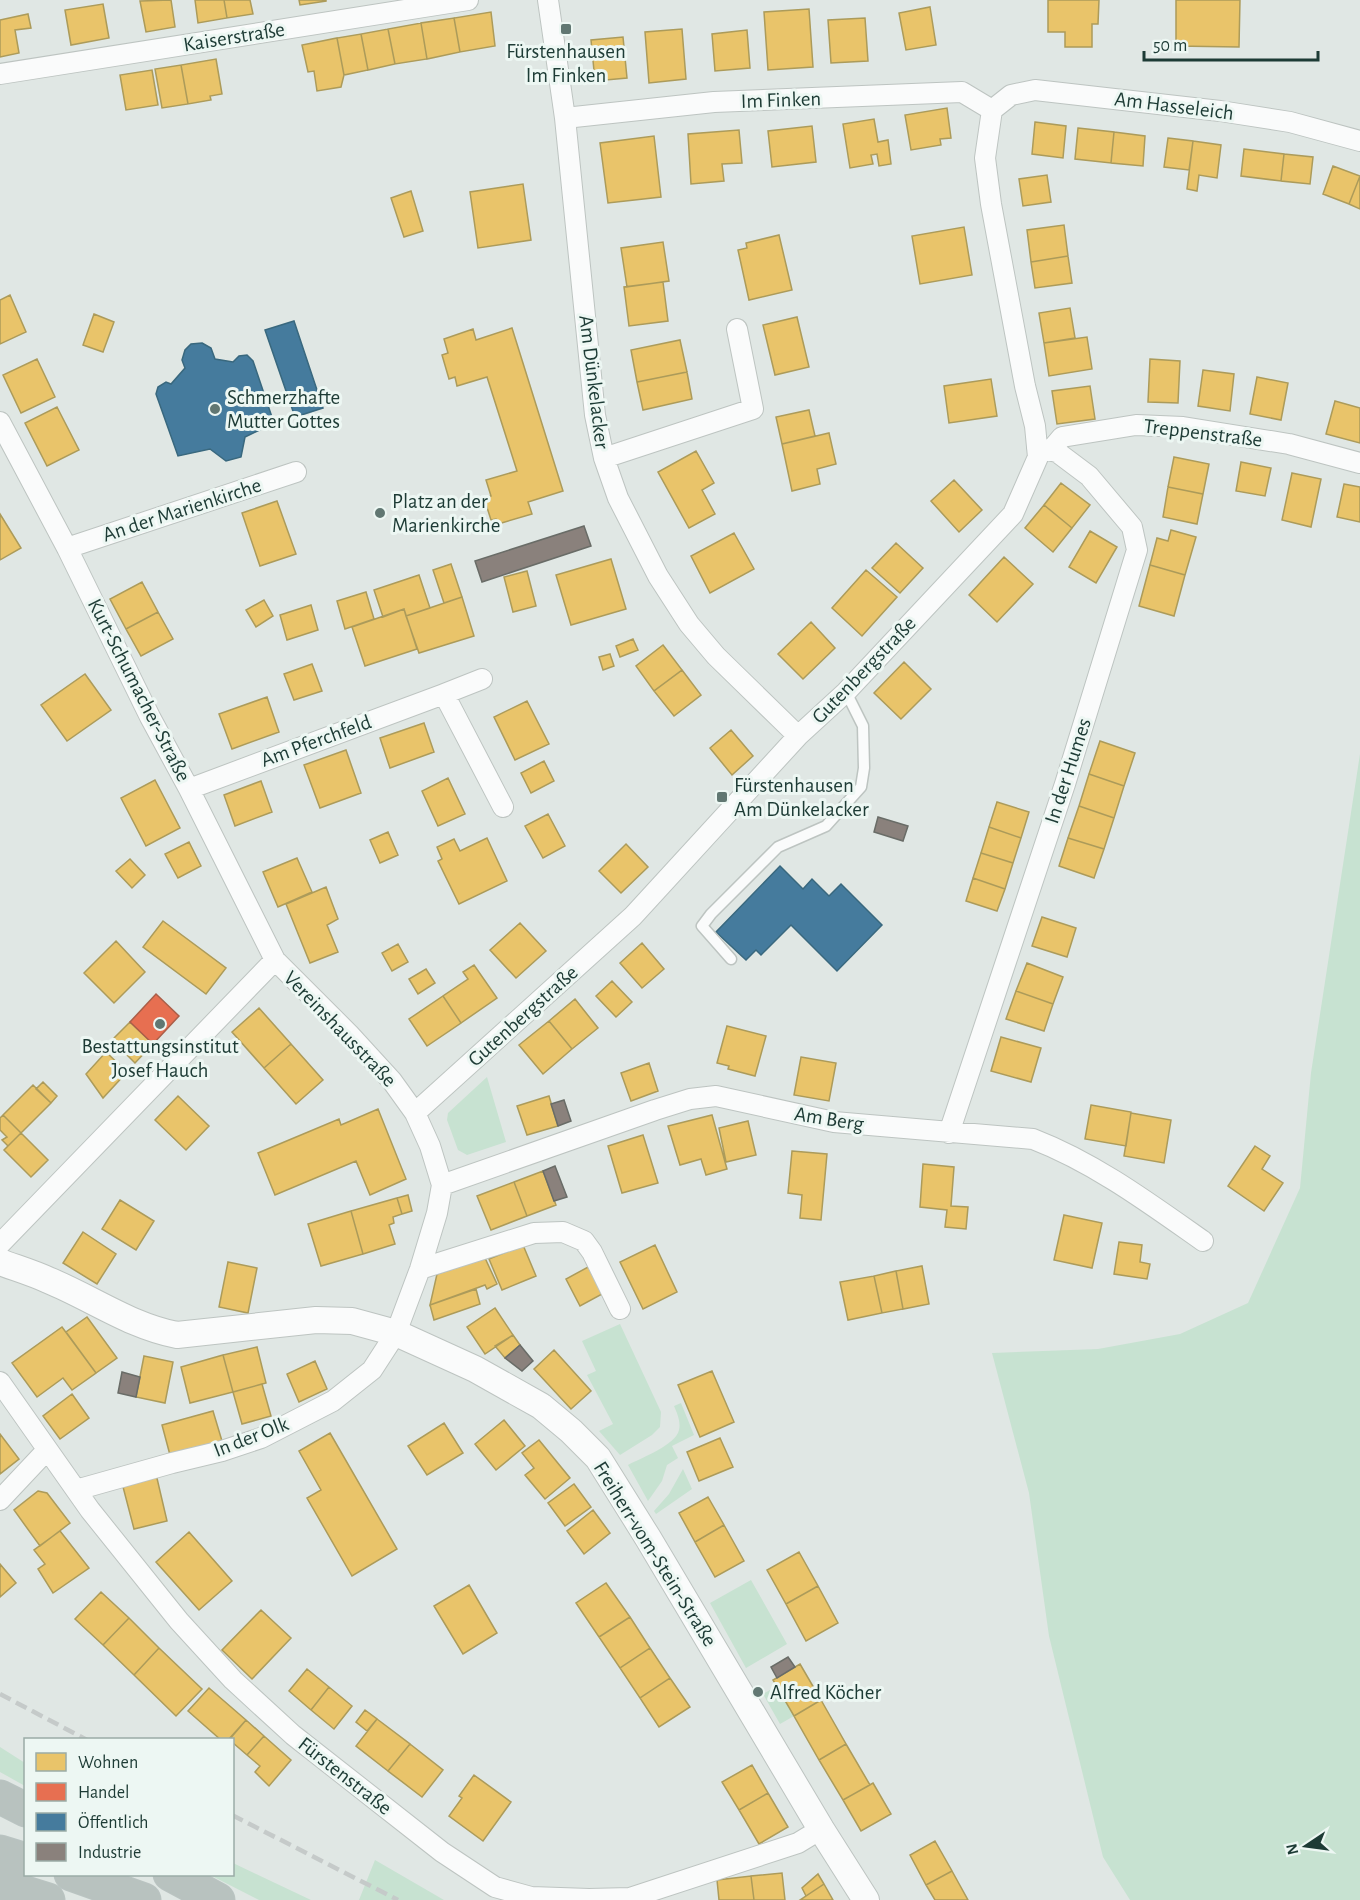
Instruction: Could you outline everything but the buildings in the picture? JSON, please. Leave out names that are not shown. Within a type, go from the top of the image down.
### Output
[{"type":"highway","points":[[0,1797],[24,1809]]},
{"type":"highway","points":[[0,1852],[24,1859]]},
{"type":"highway","points":[[74,1876],[144,1900]]},
{"type":"highway","points":[[172,1876],[218,1900]]},
{"type":"highway","points":[[0,1885],[48,1900]]},
{"type":"street","name":"Kaiserstraße","points":[[0,74],[468,0]]},
{"type":"street","name":"Am Dünkelacker","points":[[548,0],[565,118],[595,415],[604,458],[618,498],[658,576],[689,624],[716,656],[798,736]]},
{"type":"street","name":"Am Hasseleich","points":[[992,110],[1011,95],[1035,90],[1209,110],[1290,122],[1360,141]]},
{"type":"street","name":"Im Finken","points":[[565,118],[714,102],[962,92],[992,110]]},
{"type":"street","name":"Gutenbergstraße","points":[[415,1113],[633,916],[798,736],[846,692],[1012,514],[1044,449],[1035,426],[1025,386],[991,204],[985,158],[992,110]]},
{"type":"street","points":[[604,458],[753,409],[737,329]]},
{"type":"street","name":"Kurt-Schumacher-Straße","points":[[0,422],[67,548],[150,717],[275,960]]},
{"type":"street","name":"Treppenstraße","points":[[1044,449],[1062,437],[1092,431],[1136,425],[1183,427],[1289,444],[1360,463]]},
{"type":"street","name":"In der Humes","points":[[949,1133],[1065,784],[1137,550],[1132,528],[1089,476],[1057,452],[1044,449]]},
{"type":"street","name":"An der Marienkirche","points":[[67,548],[296,472]]},
{"type":"street","name":"Am Pferchfeld","points":[[189,789],[482,679]]},
{"type":"street","points":[[444,694],[503,807]]},
{"type":"street","name":"Vereinshausstraße","points":[[0,1244],[275,960],[392,1081],[415,1113],[430,1146],[442,1185],[437,1213],[420,1269],[396,1333]]},
{"type":"street","name":"Am Berg","points":[[442,1185],[690,1099],[716,1096],[834,1122],[1033,1139],[1064,1151],[1147,1202],[1203,1241]]},
{"type":"street","points":[[420,1269],[534,1233],[563,1232],[584,1241],[592,1252],[620,1309]]},
{"type":"street","name":"Freiherr-vom-Stein-Straße","points":[[0,1262],[49,1280],[102,1308],[156,1331],[177,1335],[316,1320],[352,1321],[396,1333],[475,1369],[541,1406],[598,1458],[866,1900]]},
{"type":"street","name":"In der Olk","points":[[76,1490],[222,1451],[261,1438],[333,1401],[372,1370],[396,1333]]},
{"type":"street","name":"Fürstenstraße","points":[[0,1382],[76,1490],[178,1621],[233,1680],[293,1735],[442,1852],[495,1887],[531,1897],[630,1898],[798,1844],[821,1829]]},
{"type":"street","points":[[0,1500],[47,1450]]},
{"type":"lane","points":[[731,959],[702,926],[711,914],[778,848],[826,826],[861,788],[864,768],[863,726],[846,692]]},
{"type":"green space","points":[[1360,754],[1360,1900],[1130,1900],[1103,1857],[1049,1636],[1029,1493],[992,1353],[1098,1349],[1180,1334],[1248,1303],[1300,1188],[1311,1073]]},
{"type":"green space","points":[[487,1077],[506,1142],[467,1155],[458,1150],[447,1120],[448,1113]]},
{"type":"green space","points":[[620,1324],[661,1412],[660,1427],[652,1435],[620,1455],[599,1431],[613,1424],[587,1375],[596,1371],[582,1341]]},
{"type":"green space","points":[[681,1403],[694,1435],[672,1446],[678,1458],[667,1465],[662,1481],[648,1501],[628,1465],[672,1441],[679,1430],[674,1406]]},
{"type":"green space","points":[[683,1469],[692,1489],[656,1514],[654,1511],[669,1494]]},
{"type":"green space","points":[[751,1580],[787,1644],[746,1668],[710,1603]]},
{"type":"green space","points":[[777,1686],[794,1716],[780,1724],[763,1694]]},
{"type":"green space","points":[[0,1747],[24,1762],[24,1785],[0,1772]]},
{"type":"green space","points":[[375,1860],[444,1900],[359,1900]]},
{"type":"green space","points":[[234,1863],[311,1900],[259,1900],[212,1876],[234,1876]]},
{"type":"railway","points":[[0,1694],[83,1738]]},
{"type":"railway","points":[[234,1816],[398,1900]]},
{"type":"place","name":"Fürstenhausen Im Finken","points":[[566,29]]},
{"type":"place","name":"Schmerzhafte Mutter Gottes","points":[[215,409]]},
{"type":"place","name":"Platz an der Marienkirche","points":[[380,513]]},
{"type":"place","name":"Fürstenhausen Am Dünkelacker","points":[[722,797]]},
{"type":"place","name":"Bestattungsinstitut Josef Hauch","points":[[160,1024]]},
{"type":"place","name":"Alfred Köcher","points":[[758,1692]]}]
